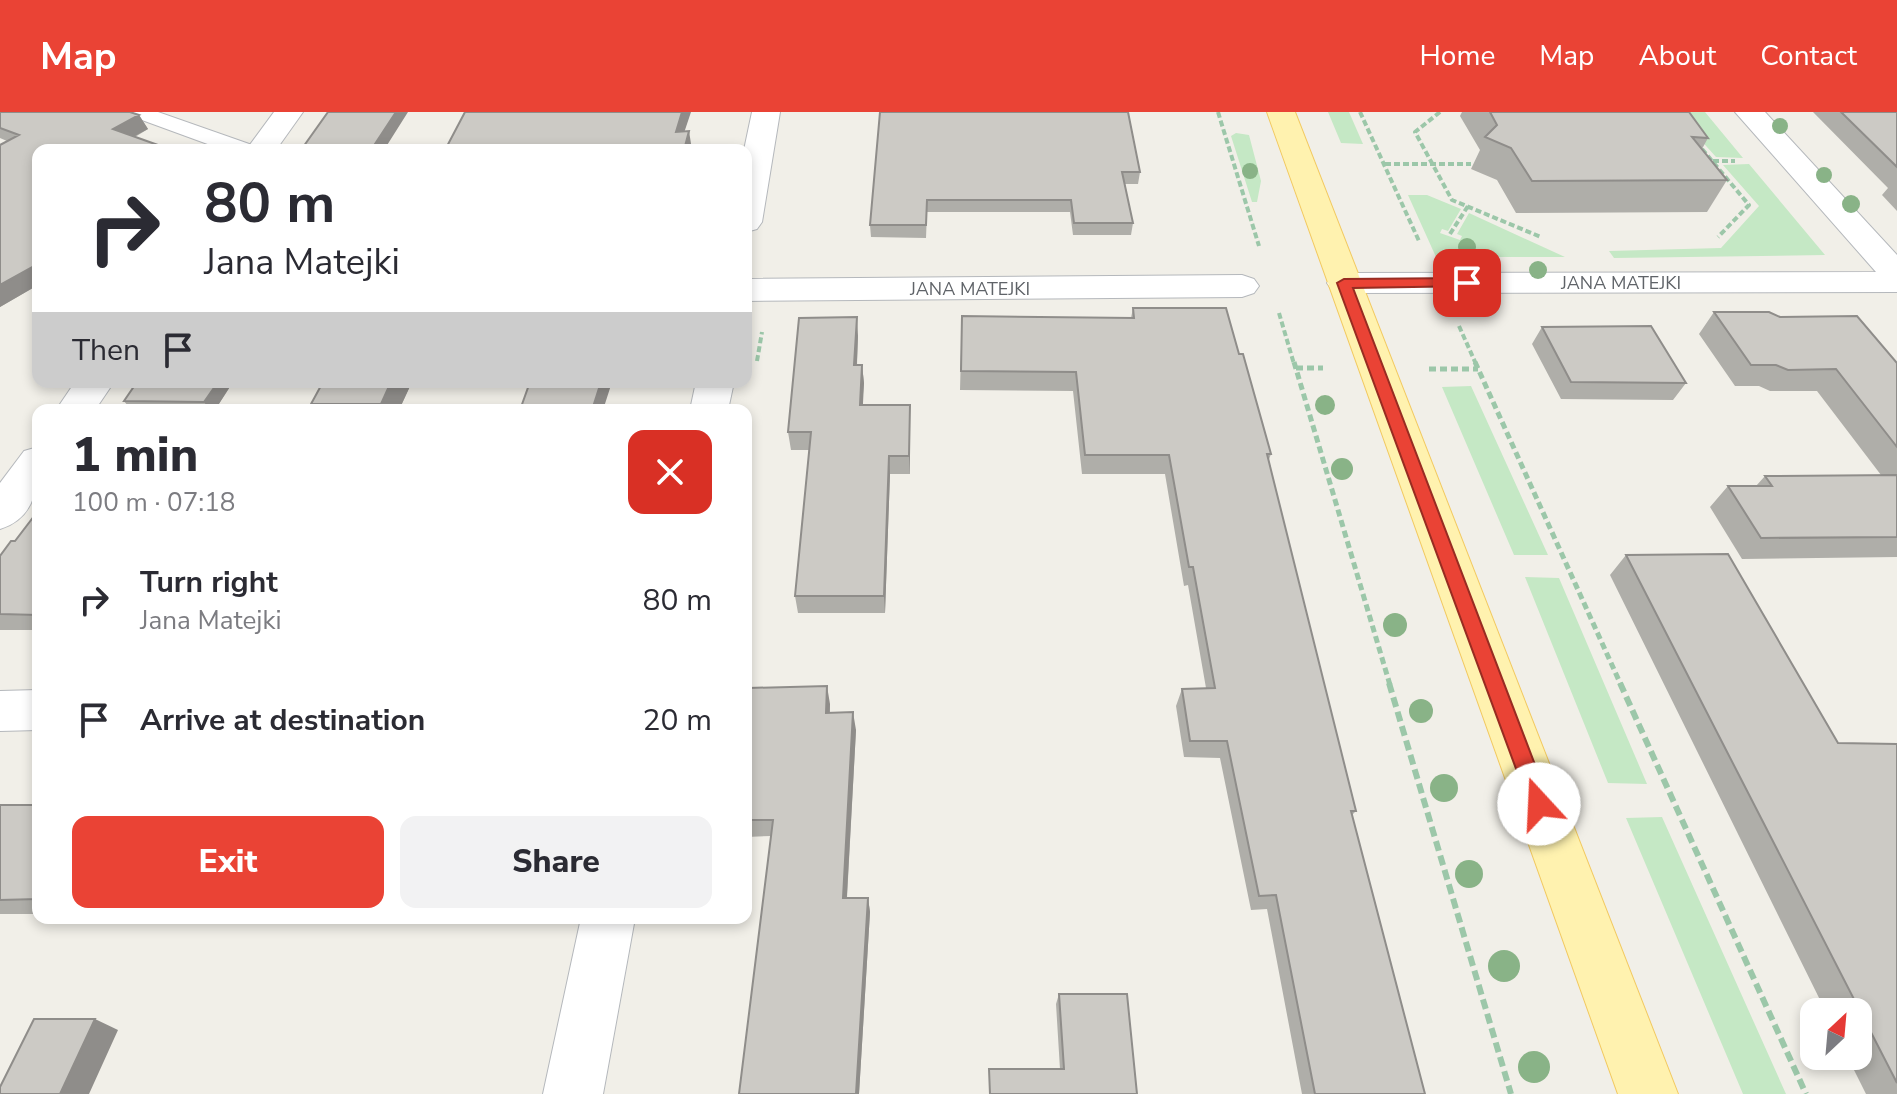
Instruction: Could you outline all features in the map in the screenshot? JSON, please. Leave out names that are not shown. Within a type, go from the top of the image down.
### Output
[{"type":"main road","points":[[1281,112],[1648,1094]]},
{"type":"street","points":[[265,144],[289,112]]},
{"type":"street","points":[[752,189],[766,112]]},
{"type":"street","points":[[1749,112],[1889,280],[1897,309]]},
{"type":"street","name":"JANA MATEJKI","points":[[1344,283],[1889,280]]},
{"type":"street","name":"JANA MATEJKI","points":[[752,290],[1242,286]]},
{"type":"street","points":[[0,514],[32,469]]},
{"type":"street","points":[[0,711],[32,710]]},
{"type":"street","points":[[573,1094],[607,924]]},
{"type":"lane","points":[[138,112],[227,144]]},
{"type":"path","points":[[1218,112],[1262,255]]},
{"type":"path","points":[[1360,112],[1806,1094]]},
{"type":"path","points":[[1440,112],[1415,132],[1452,200],[1549,240]]},
{"type":"path","points":[[1695,141],[1749,205],[1710,245]]},
{"type":"path","points":[[1385,164],[1471,164]]},
{"type":"path","points":[[1450,234],[1468,206]]},
{"type":"path","points":[[1276,303],[1511,1094]]},
{"type":"green space","points":[[1328,112],[1349,112],[1363,144],[1341,143]]},
{"type":"green space","points":[[1664,112],[1705,112],[1743,158],[1716,157],[1680,117]]},
{"type":"green space","points":[[1236,133],[1249,135],[1261,181],[1257,202],[1252,202],[1231,136]]},
{"type":"green space","points":[[1749,164],[1825,255],[1614,258],[1609,251],[1721,248],[1759,206],[1723,165]]},
{"type":"green space","points":[[1408,195],[1427,195],[1461,209],[1448,231],[1442,229],[1440,233],[1460,240],[1462,236],[1457,234],[1469,213],[1565,257],[1436,257]]},
{"type":"green space","points":[[1471,386],[1548,555],[1514,555],[1442,387]]},
{"type":"green space","points":[[1525,577],[1559,578],[1647,784],[1608,783]]},
{"type":"green space","points":[[1662,817],[1786,1094],[1743,1094],[1626,818]]},
{"type":"building","points":[[0,112],[130,112],[139,115],[113,129],[155,144],[32,144],[32,267],[0,285],[0,145],[19,135],[0,128]]},
{"type":"building","points":[[328,112],[396,112],[375,144],[305,144]]},
{"type":"building","points":[[465,112],[682,112],[676,132],[689,131],[686,144],[448,144]]},
{"type":"building","points":[[880,112],[1128,112],[1140,172],[1122,172],[1133,223],[1074,223],[1071,200],[927,200],[926,225],[870,225]]},
{"type":"building","points":[[1490,112],[1689,112],[1708,138],[1692,137],[1727,180],[1532,181],[1511,148],[1485,137],[1497,125]]},
{"type":"building","points":[[1841,112],[1897,112],[1897,167]]},
{"type":"building","points":[[1133,308],[1226,308],[1239,354],[1243,354],[1271,454],[1267,454],[1356,811],[1351,811],[1425,1094],[1315,1094],[1276,895],[1259,896],[1227,741],[1190,741],[1182,689],[1215,688],[1169,455],[1085,455],[1076,372],[961,371],[962,316],[1134,318]]},
{"type":"building","points":[[1714,312],[1769,312],[1780,317],[1857,316],[1897,363],[1897,447],[1836,369],[1788,370],[1776,365],[1751,365]]},
{"type":"building","points":[[857,317],[854,365],[862,365],[860,405],[910,405],[909,456],[889,456],[884,596],[795,596],[811,432],[788,432],[799,318]]},
{"type":"building","points":[[1651,326],[1686,383],[1571,382],[1542,327]]},
{"type":"building","points":[[133,388],[214,388],[204,402],[124,401]]},
{"type":"building","points":[[320,388],[388,388],[381,404],[311,404]]},
{"type":"building","points":[[528,388],[599,388],[594,404],[522,404]]},
{"type":"building","points":[[1897,475],[1897,537],[1761,538],[1728,486],[1772,486],[1765,476]]},
{"type":"building","points":[[32,519],[32,615],[0,614],[0,556],[11,541],[15,541]]},
{"type":"building","points":[[1728,554],[1838,743],[1897,744],[1897,1083],[1872,1034],[1872,998],[1853,998],[1626,555]]},
{"type":"building","points":[[827,686],[826,713],[853,712],[843,898],[868,898],[856,1094],[739,1094],[773,820],[752,820],[752,688]]},
{"type":"building","points":[[0,805],[32,805],[32,899],[0,900]]},
{"type":"building","points":[[1059,994],[1127,994],[1137,1094],[990,1094],[989,1069],[1064,1069]]},
{"type":"building","points":[[34,1019],[95,1019],[60,1094],[0,1094],[0,1087]]},
{"type":"route","points":[[1467,283],[1344,283],[1539,804]]}]
